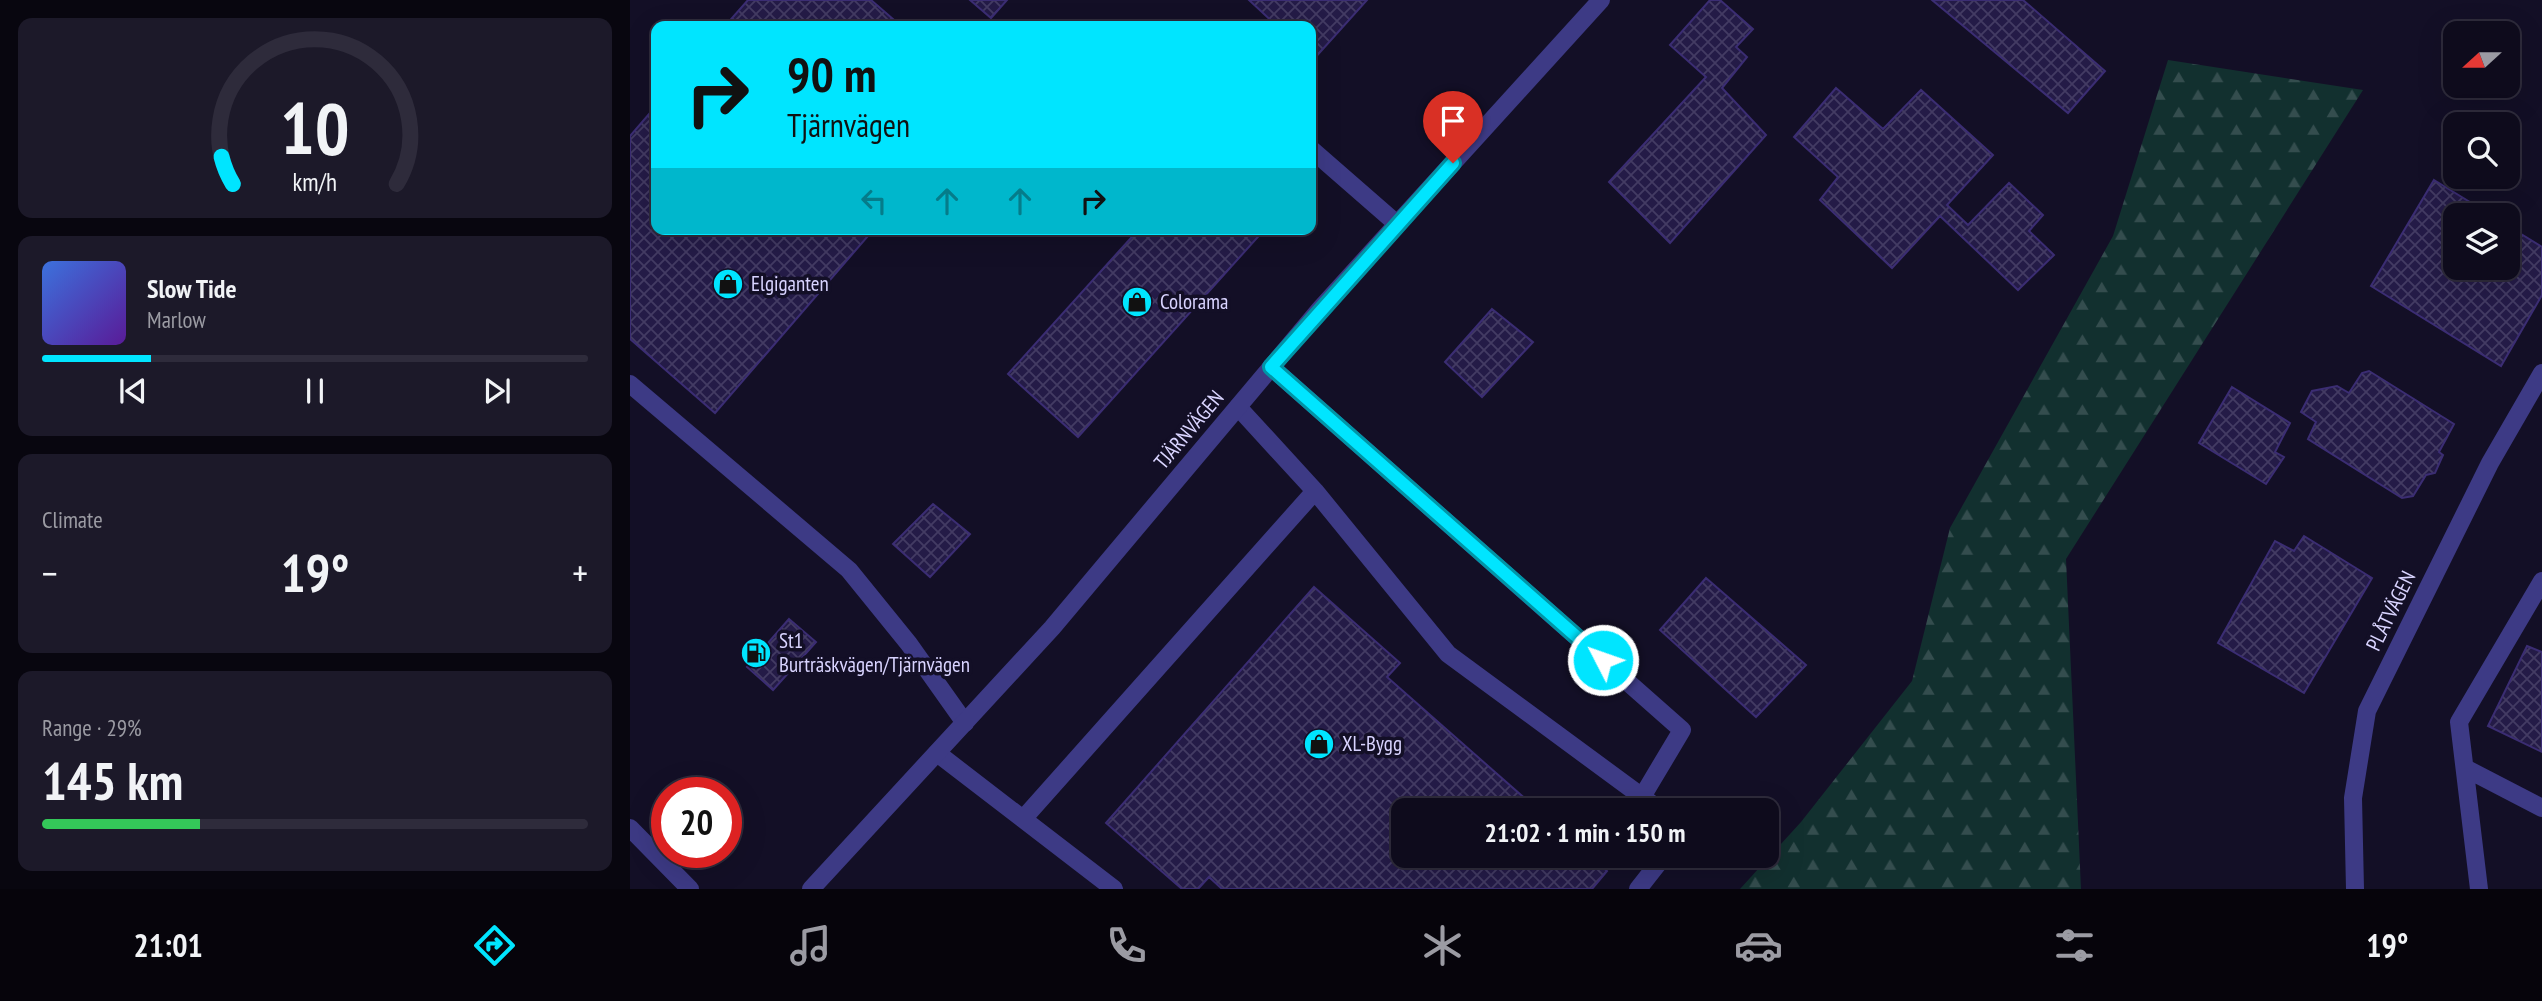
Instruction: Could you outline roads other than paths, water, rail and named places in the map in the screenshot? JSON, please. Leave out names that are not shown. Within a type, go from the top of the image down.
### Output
[{"type":"street","name":"TJÄRNVÄGEN","points":[[811,889],[1052,628],[1271,367],[1601,0]]},
{"type":"street","points":[[1316,153],[1397,224]]},
{"type":"street","points":[[1238,407],[1315,491],[1448,654],[1642,797],[1682,730],[1271,367]]},
{"type":"street","name":"PLÅTVÄGEN","points":[[2355,889],[2353,798],[2367,711],[2490,463],[2542,373]]},
{"type":"street","points":[[630,384],[849,570],[909,643],[965,723]]},
{"type":"street","points":[[1023,819],[1315,491]]},
{"type":"street","points":[[2479,889],[2459,722],[2542,581]]},
{"type":"street","points":[[937,753],[1114,889]]},
{"type":"street","points":[[2465,768],[2542,808]]},
{"type":"street","points":[[630,828],[690,889]]},
{"type":"street","points":[[1638,889],[1655,868]]},
{"type":"place","name":"Elgiganten","points":[[728,284]]},
{"type":"place","name":"Colorama","points":[[1137,302]]},
{"type":"place","name":"St1 Burträskvägen/Tjärnvägen","points":[[756,653]]},
{"type":"place","name":"XL-Bygg","points":[[1319,744]]}]
